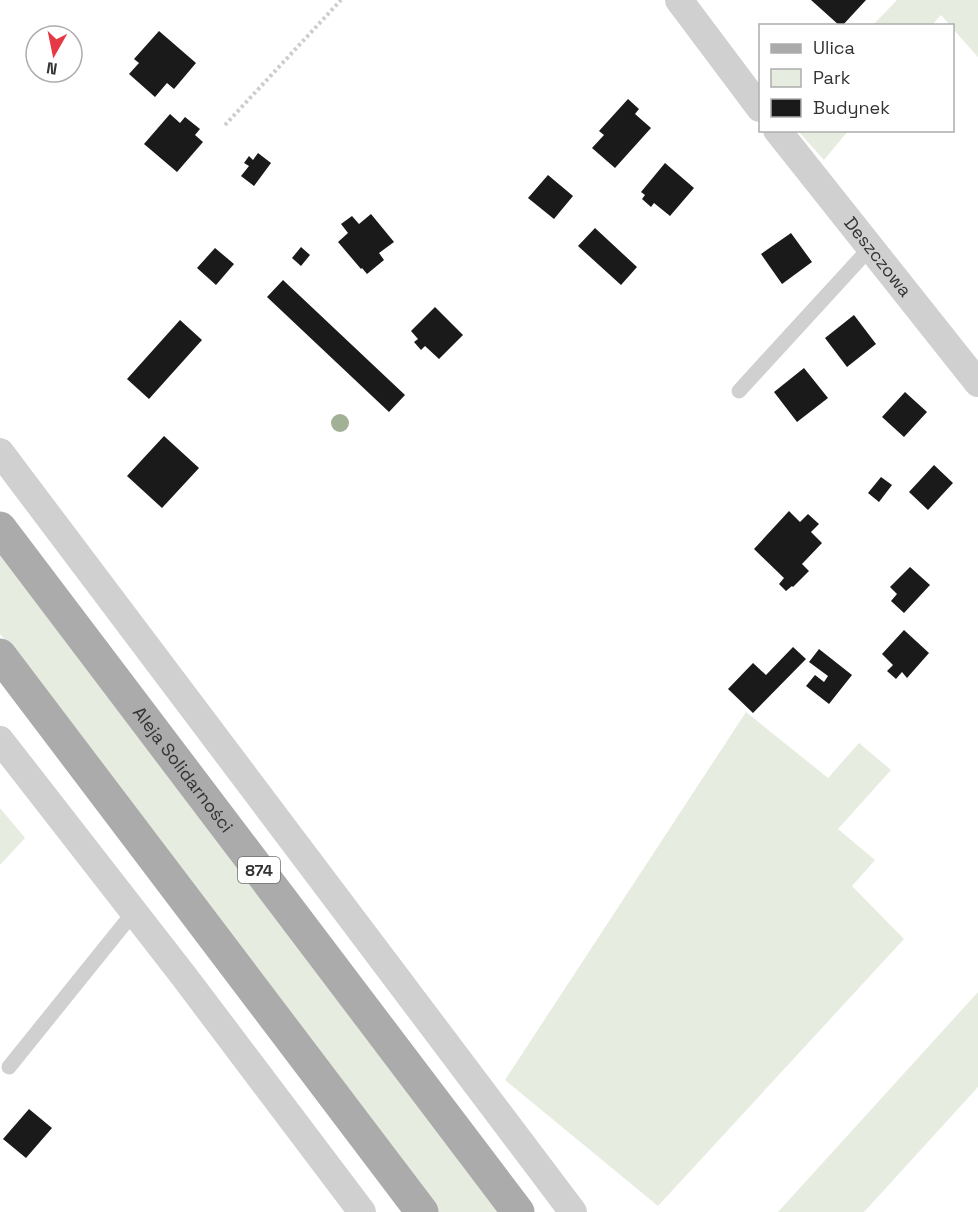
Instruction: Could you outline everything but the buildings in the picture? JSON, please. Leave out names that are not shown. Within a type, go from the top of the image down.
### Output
[{"type":"main road","name":"Aleja Solidarności","points":[[0,528],[518,1212]]},
{"type":"main road","points":[[0,655],[422,1212]]},
{"type":"street","points":[[679,0],[759,107]]},
{"type":"street","name":"Deszczowa","points":[[779,132],[978,383]]},
{"type":"street","points":[[0,452],[573,1212]]},
{"type":"street","points":[[0,740],[362,1212]]},
{"type":"lane","points":[[739,391],[870,248]]},
{"type":"lane","points":[[9,1067],[125,923],[136,915]]},
{"type":"path","points":[[225,125],[341,0]]},
{"type":"green space","points":[[897,0],[978,0],[978,57],[954,30],[954,24],[949,24],[941,15],[933,24],[874,24]]},
{"type":"green space","points":[[799,132],[847,132],[824,160]]},
{"type":"green space","points":[[0,552],[498,1212],[438,1212],[0,634]]},
{"type":"green space","points":[[746,712],[828,778],[859,743],[891,770],[838,829],[875,860],[852,886],[904,939],[658,1206],[505,1080]]},
{"type":"green space","points":[[0,808],[25,838],[0,865]]},
{"type":"green space","points":[[978,992],[978,1087],[864,1212],[778,1212]]}]
